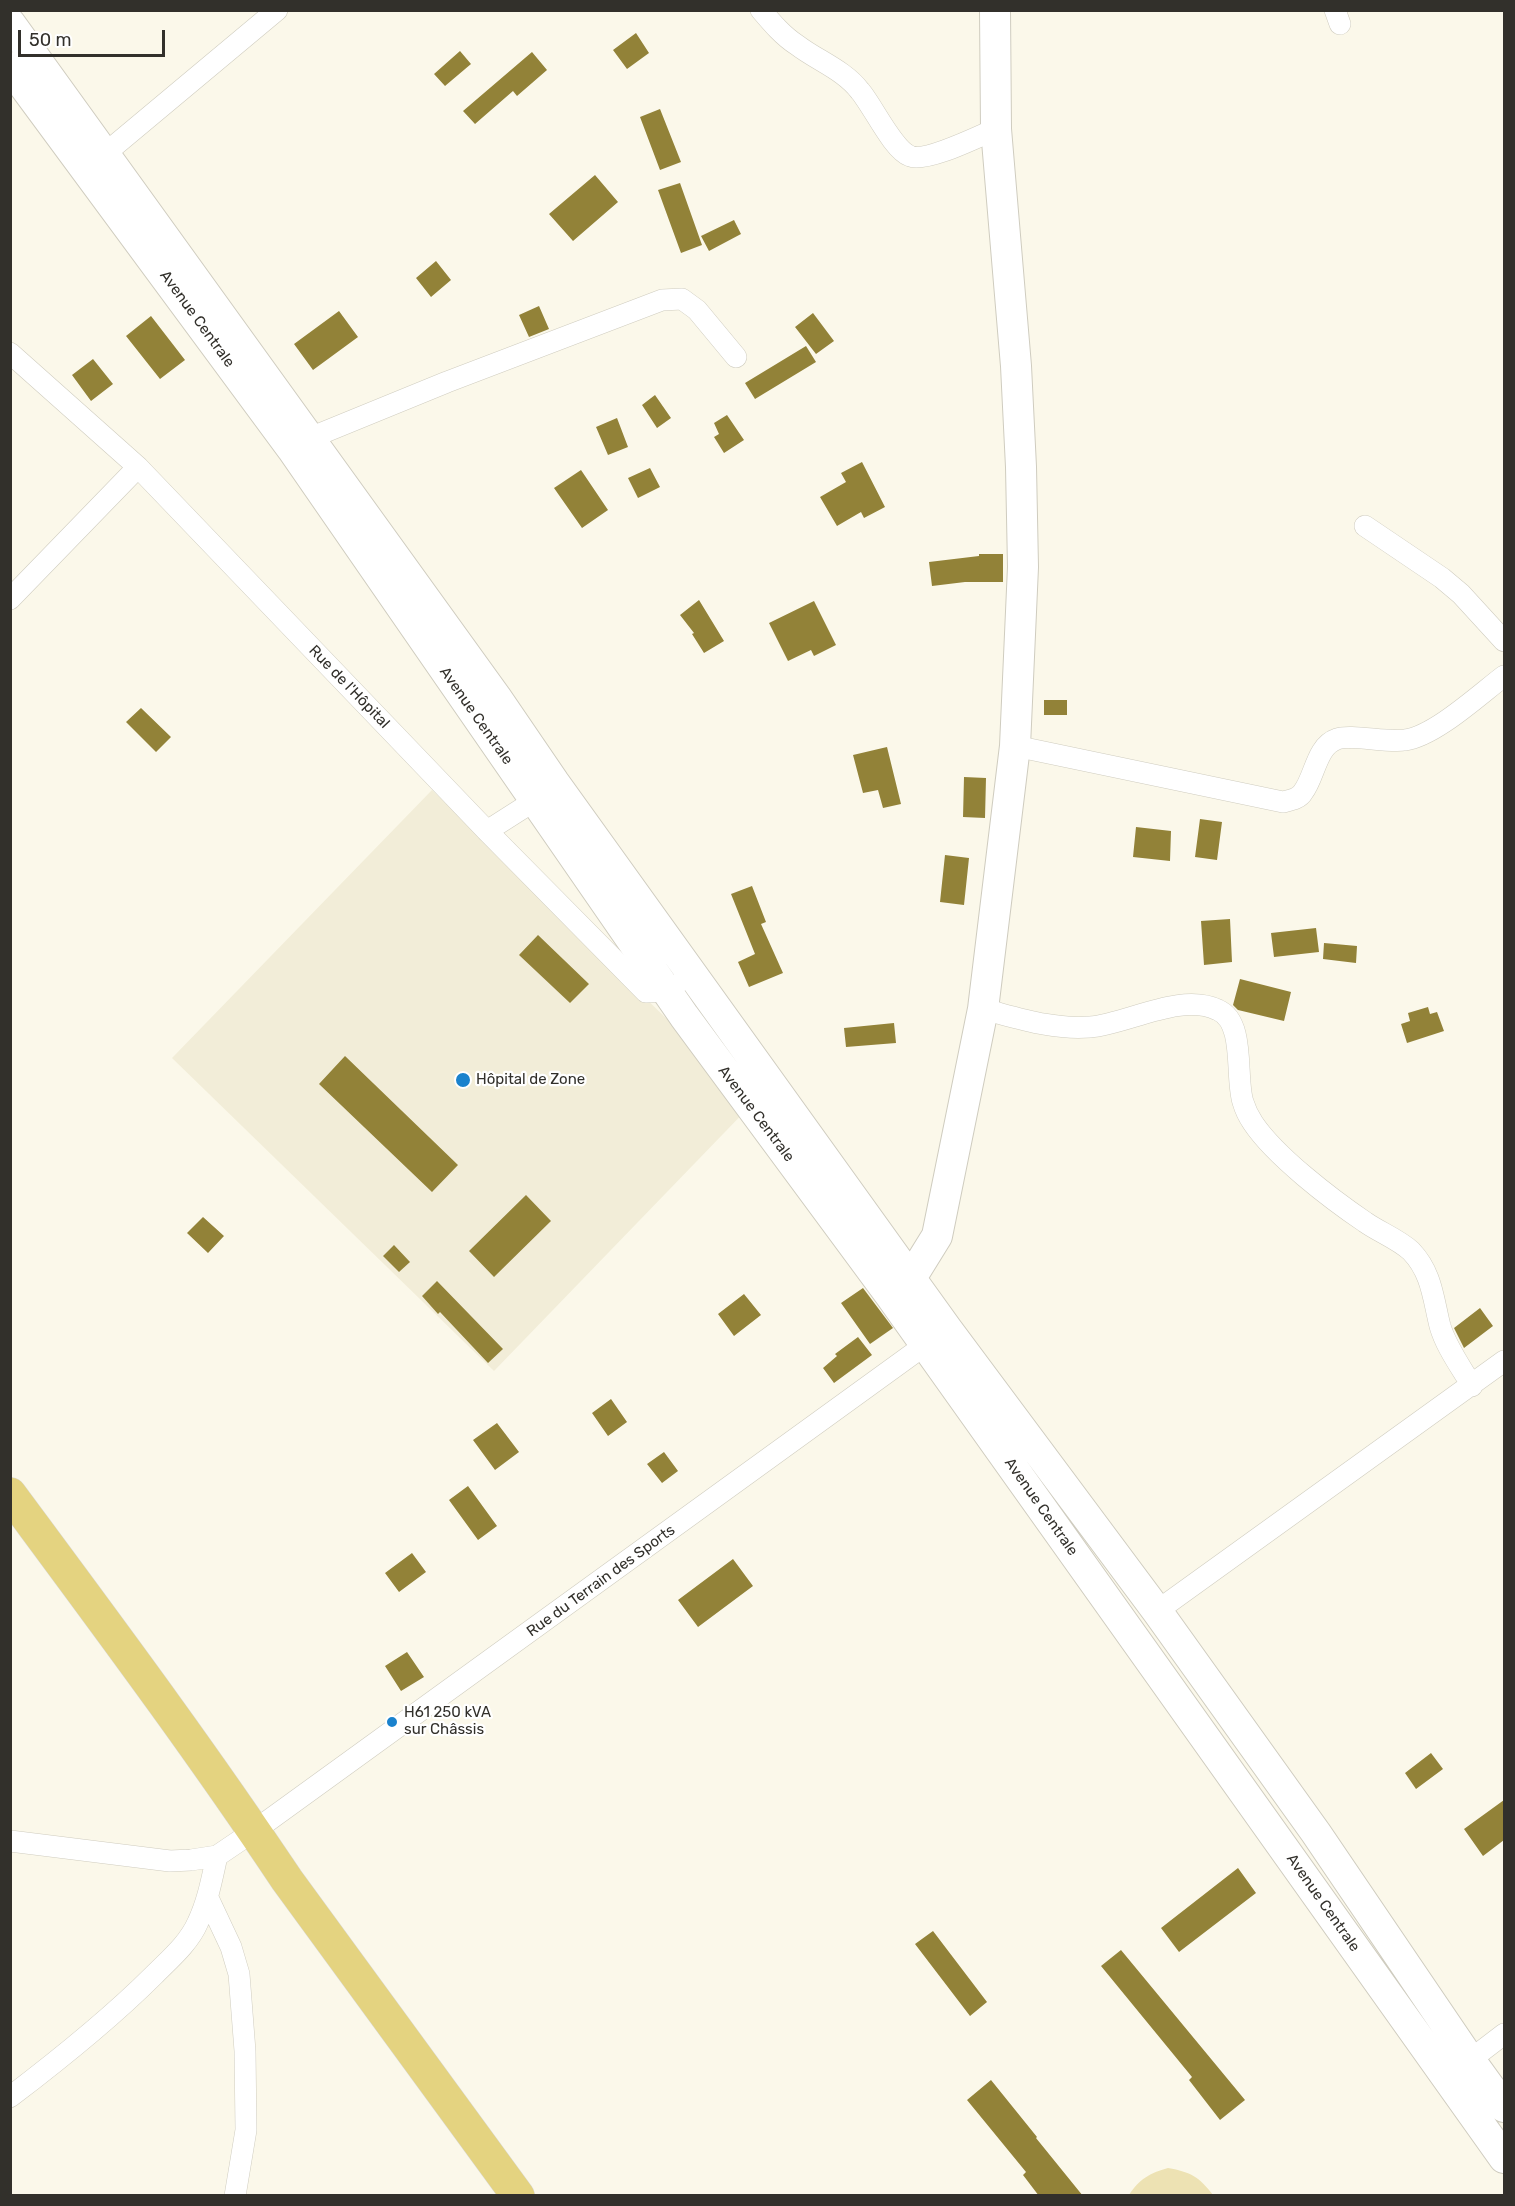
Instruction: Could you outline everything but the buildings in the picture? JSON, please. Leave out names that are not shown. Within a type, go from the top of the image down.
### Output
[{"type":"main road","points":[[10,1494],[287,1880],[518,2196]]},
{"type":"street","points":[[96,161],[277,10]]},
{"type":"street","points":[[760,10],[797,46],[851,81],[861,91],[898,147],[910,157],[925,157],[996,129]]},
{"type":"street","points":[[901,1286],[937,1236],[983,1009],[1015,746],[1023,567],[1021,467],[1016,366],[996,129],[995,10]]},
{"type":"street","name":"Avenue Centrale","points":[[10,23],[96,161],[301,443],[496,697],[544,791],[680,983],[901,1286],[1504,2158]]},
{"type":"street","name":"Avenue Centrale","points":[[10,67],[96,161]]},
{"type":"street","points":[[301,443],[447,382],[662,300],[681,299],[697,310],[736,357]]},
{"type":"street","name":"Rue de l'Hôpital","points":[[10,352],[138,467],[487,831],[646,992],[680,983]]},
{"type":"street","points":[[10,599],[138,467]]},
{"type":"street","points":[[1365,526],[1442,578],[1461,594],[1504,641]]},
{"type":"street","points":[[1015,746],[1283,802],[1295,799],[1303,792],[1327,745],[1338,738],[1405,741],[1419,736],[1434,729],[1504,676]]},
{"type":"street","points":[[487,831],[544,791]]},
{"type":"street","points":[[983,1009],[1065,1027],[1092,1027],[1170,1007],[1196,1005],[1219,1010],[1232,1021],[1243,1101],[1253,1122],[1271,1145],[1297,1169],[1365,1222],[1410,1250],[1420,1262],[1434,1293],[1441,1327],[1472,1386]]},
{"type":"street","name":"Avenue Centrale","points":[[936,1337],[1157,1611],[1316,1833],[1504,2107]]},
{"type":"street","name":"Rue du Terrain des Sports","points":[[217,1856],[936,1337]]},
{"type":"street","points":[[1157,1611],[1504,1361]]},
{"type":"street","points":[[10,1841],[170,1861],[217,1856],[208,1898],[198,1924],[178,1952],[139,1990],[56,2063],[10,2097]]},
{"type":"street","points":[[208,1898],[231,1947],[239,1974],[245,2051],[246,2130],[235,2196]]},
{"type":"street","points":[[1470,2060],[1504,2034]]},
{"type":"shaded area","name":"Hôpital de Zone","points":[[432,790],[753,1103],[494,1371],[172,1058]]},
{"type":"shaded area","points":[[1168,2168],[1194,2176],[1213,2195],[1129,2195],[1146,2177]]},
{"type":"place","name":"Hôpital de Zone","points":[[463,1080]]},
{"type":"place","name":"H61 250 kVA sur Châssis","points":[[392,1722]]}]
